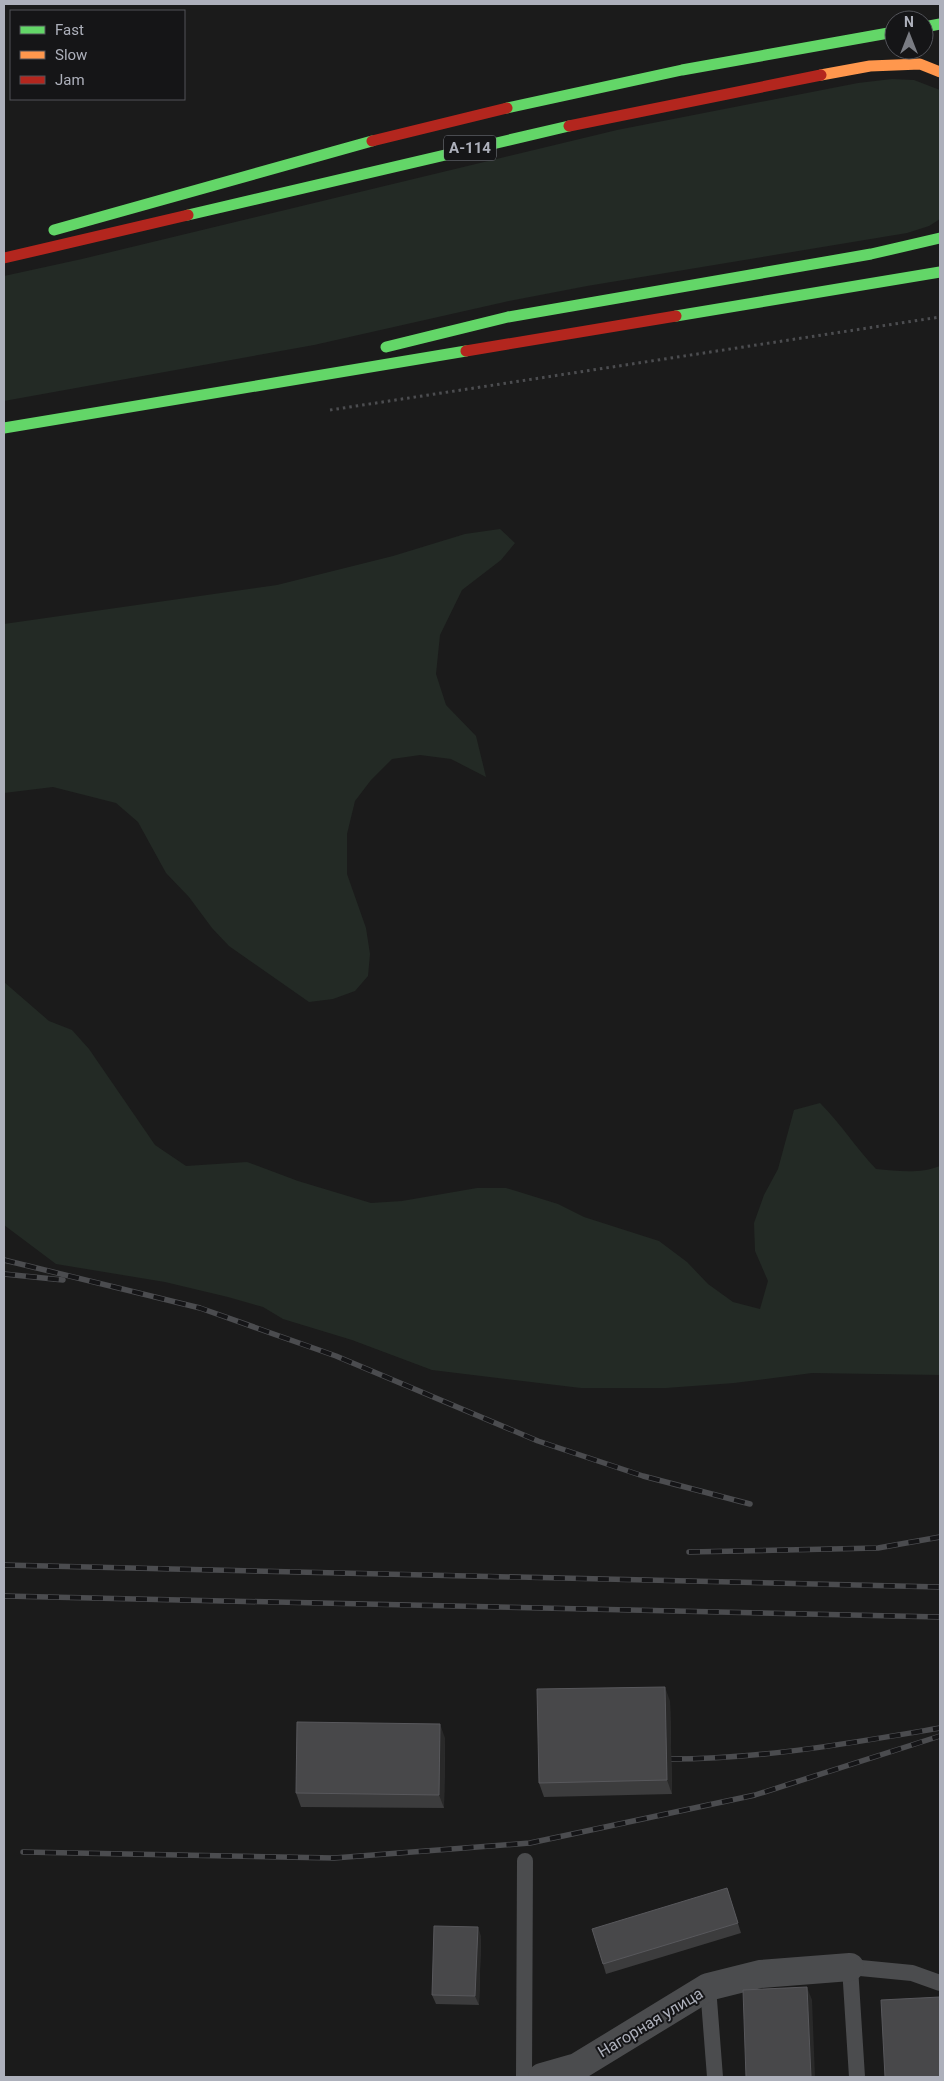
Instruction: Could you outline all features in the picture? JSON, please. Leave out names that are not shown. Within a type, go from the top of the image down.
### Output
[{"type":"highway","name":"А-114","points":[[39,234],[297,160],[411,131],[735,61],[884,34]]},
{"type":"highway","name":"А-114","points":[[4,258],[535,133],[725,94],[870,66],[920,64],[940,72]]},
{"type":"highway","points":[[375,349],[508,316],[871,254],[940,238]]},
{"type":"highway","points":[[4,428],[940,272]]},
{"type":"highway","points":[[176,399],[318,364]]},
{"type":"street","name":"Нагорная улица","points":[[542,2077],[576,2067],[708,1987],[760,1974],[850,1967]]},
{"type":"lane","points":[[524,2077],[525,1862]]},
{"type":"lane","points":[[857,2077],[850,1967],[912,1973],[940,1984]]},
{"type":"lane","points":[[708,1987],[715,2077]]},
{"type":"path","points":[[328,410],[940,317]]},
{"type":"shaded area","points":[[892,79],[914,80],[940,90],[940,219],[929,226],[907,233],[587,286],[509,301],[314,345],[4,401],[4,276],[82,259],[617,130],[858,83]]},
{"type":"shaded area","points":[[500,529],[515,543],[501,560],[462,590],[440,635],[436,674],[446,705],[476,736],[486,777],[451,759],[420,755],[392,759],[371,780],[355,801],[347,834],[347,874],[366,928],[370,954],[368,976],[355,991],[333,999],[309,1002],[229,946],[212,928],[189,897],[166,873],[138,822],[116,803],[53,787],[4,793],[4,624],[277,585],[393,556],[465,534]]},
{"type":"shaded area","points":[[4,982],[49,1021],[72,1030],[89,1049],[155,1145],[186,1166],[247,1162],[298,1181],[371,1203],[402,1201],[477,1188],[506,1188],[558,1204],[584,1217],[659,1241],[687,1262],[708,1284],[733,1302],[760,1309],[768,1281],[755,1251],[754,1223],[764,1195],[778,1169],[794,1110],[820,1103],[876,1169],[916,1171],[940,1166],[940,1375],[812,1373],[734,1383],[666,1388],[581,1388],[432,1370],[352,1340],[283,1319],[263,1307],[228,1297],[165,1282],[56,1264],[4,1225]]},
{"type":"building","points":[[665,1687],[667,1780],[539,1783],[537,1689]]},
{"type":"building","points":[[297,1722],[440,1724],[439,1795],[296,1793]]},
{"type":"building","points":[[727,1888],[738,1923],[603,1964],[592,1929]]},
{"type":"building","points":[[434,1926],[478,1927],[475,1996],[432,1995]]},
{"type":"building","points":[[807,1987],[811,2077],[746,2077],[743,1990]]},
{"type":"building","points":[[940,1997],[940,2077],[885,2077],[881,2000]]},
{"type":"railway","points":[[4,1260],[200,1308],[336,1356],[538,1441],[643,1476],[750,1504]]},
{"type":"railway","points":[[4,1274],[63,1280]]},
{"type":"railway","points":[[689,1552],[878,1548],[940,1537]]},
{"type":"railway","points":[[4,1565],[940,1587]]},
{"type":"railway","points":[[4,1596],[940,1617]]},
{"type":"railway","points":[[671,1759],[773,1753],[940,1728]]},
{"type":"railway","points":[[23,1852],[334,1858],[530,1843],[755,1795],[940,1736]]},
{"type":"traffic: fast","points":[[934,25],[940,24]]},
{"type":"traffic: fast","points":[[507,108],[682,70],[884,34]]},
{"type":"traffic: fast","points":[[188,215],[569,126]]},
{"type":"traffic: fast","points":[[54,230],[372,141]]},
{"type":"traffic: fast","points":[[386,347],[508,317],[871,254],[940,238]]},
{"type":"traffic: fast","points":[[676,316],[940,272]]},
{"type":"traffic: fast","points":[[4,428],[466,351]]},
{"type":"traffic: slow","points":[[821,75],[870,66],[920,64],[940,72]]},
{"type":"traffic: jam","points":[[569,126],[821,75]]},
{"type":"traffic: jam","points":[[372,141],[507,108]]},
{"type":"traffic: jam","points":[[4,258],[188,215]]},
{"type":"traffic: jam","points":[[466,351],[676,316]]}]
